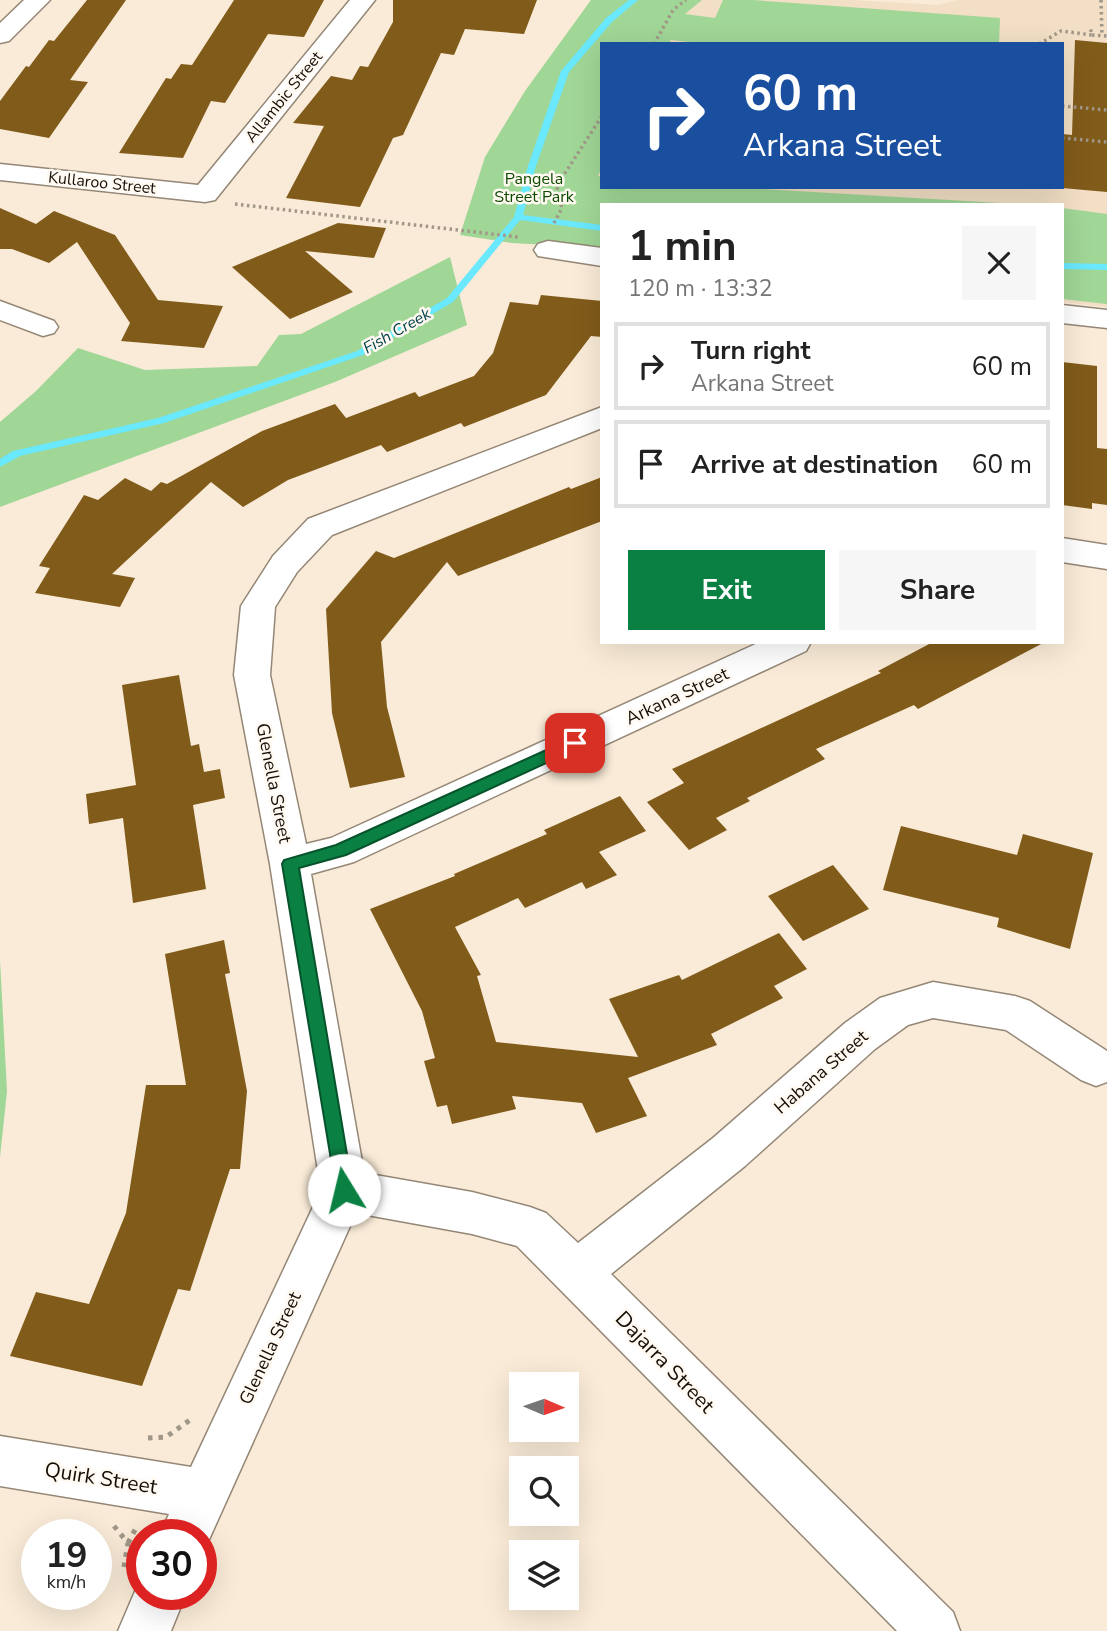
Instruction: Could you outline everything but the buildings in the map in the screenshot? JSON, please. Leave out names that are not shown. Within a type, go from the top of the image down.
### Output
[{"type":"street","points":[[0,36],[38,0]]},
{"type":"street","name":"Allambic Street","points":[[205,194],[363,0]]},
{"type":"street","name":"Kullaroo Street","points":[[0,172],[205,194]]},
{"type":"street","points":[[548,250],[600,257]]},
{"type":"street","points":[[0,310],[43,327]]},
{"type":"street","points":[[1064,314],[1107,319]]},
{"type":"street","name":"Glenella Street","points":[[194,1514],[344,1190],[290,864],[252,675],[258,606],[285,564],[320,527],[600,417]]},
{"type":"street","points":[[1064,550],[1107,556]]},
{"type":"street","name":"Arkana Street","points":[[290,864],[340,851],[789,644]]},
{"type":"street","name":"Habana Street","points":[[577,1272],[729,1152],[860,1036],[895,1011],[933,1000],[1015,1014],[1096,1067]]},
{"type":"street","name":"Dajarra Street","points":[[344,1190],[472,1213],[530,1228],[934,1631]]},
{"type":"street","name":"Quirk Street","points":[[0,1461],[194,1514]]},
{"type":"street","points":[[143,1610],[144,1631]]},
{"type":"path","points":[[655,42],[673,10],[686,0]]},
{"type":"path","points":[[1101,0],[1102,36]]},
{"type":"path","points":[[1090,27],[1092,35]]},
{"type":"path","points":[[1042,42],[1061,31],[1107,36]]},
{"type":"path","points":[[1064,106],[1107,110]]},
{"type":"path","points":[[562,208],[557,191],[558,184],[600,119]]},
{"type":"path","points":[[1064,138],[1107,142]]},
{"type":"path","points":[[205,194],[226,203],[519,237]]},
{"type":"path","points":[[143,1438],[166,1437],[194,1418]]},
{"type":"path","points":[[112,1525],[126,1541]]},
{"type":"shaded area","points":[[702,0],[853,0],[938,5],[957,0],[1107,0],[1107,307],[1064,302],[1064,203],[600,203],[600,210],[584,246],[590,190],[600,172],[600,189],[1064,189],[1064,42],[670,42],[686,12]]},
{"type":"green space","name":"Pangela Street Park","points":[[591,0],[702,0],[685,14],[715,18],[723,0],[752,0],[1000,18],[999,42],[600,42],[598,176],[600,189],[760,189],[1000,203],[600,203],[600,248],[512,243],[460,235],[485,157],[525,91]]},
{"type":"green space","points":[[1064,208],[1107,214],[1107,304],[1064,299]]},
{"type":"green space","points":[[450,257],[467,325],[335,382],[0,507],[0,422],[36,391],[78,348],[145,370],[257,366],[279,335],[301,334]]},
{"type":"green space","points":[[0,960],[7,1091],[0,1157]]},
{"type":"waterway","name":"Fish Creek","points":[[518,217],[532,166],[565,71],[609,20],[634,0]]},
{"type":"waterway","name":"Fish Creek","points":[[0,464],[17,453],[160,421],[360,353],[450,300],[518,217]]},
{"type":"waterway","points":[[518,217],[600,228]]},
{"type":"waterway","points":[[1064,266],[1107,267]]},
{"type":"route","points":[[344,1190],[290,864],[340,851],[575,743]]}]
